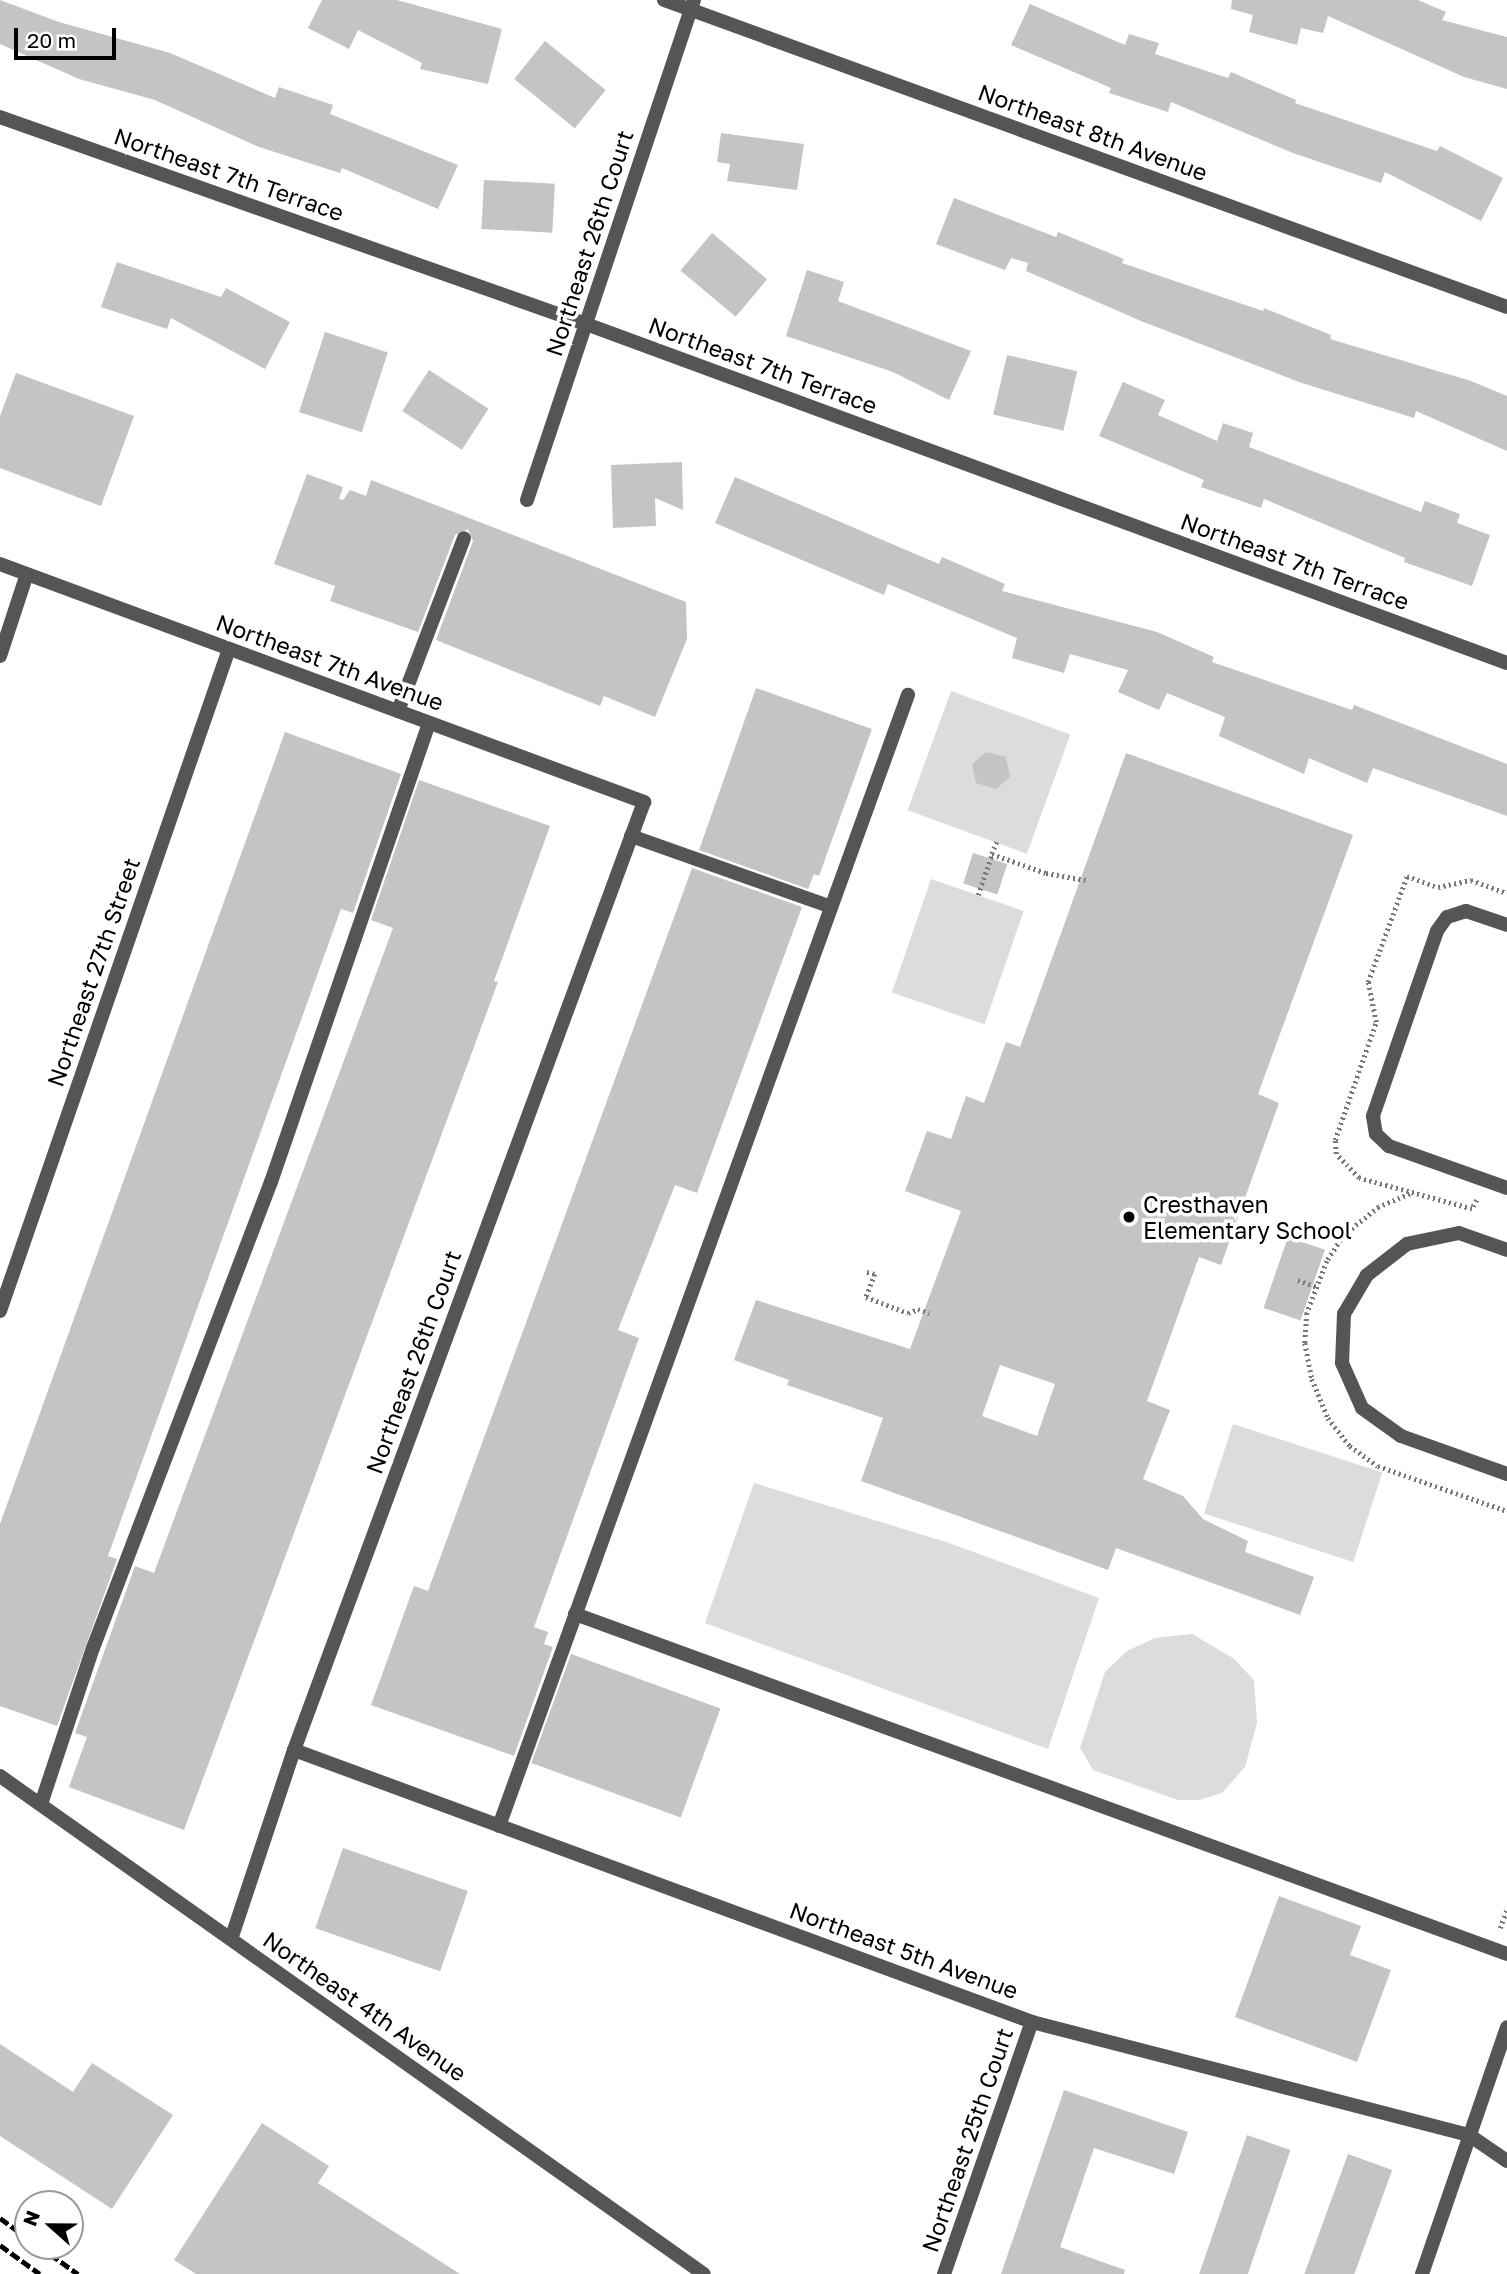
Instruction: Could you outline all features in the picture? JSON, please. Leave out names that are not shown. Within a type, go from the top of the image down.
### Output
[{"type":"street","name":"Northeast 8th Avenue","points":[[664,0],[693,5],[1507,307]]},
{"type":"street","name":"Northeast 26th Court","points":[[527,500],[693,5]]},
{"type":"street","name":"Northeast 7th Terrace","points":[[0,117],[586,324],[1507,663]]},
{"type":"street","points":[[398,711],[464,538]]},
{"type":"street","name":"Northeast 7th Avenue","points":[[0,564],[644,802]]},
{"type":"street","points":[[0,656],[27,574]]},
{"type":"street","name":"Northeast 27th Street","points":[[0,1311],[229,649]]},
{"type":"street","points":[[499,1826],[908,695]]},
{"type":"street","points":[[41,1804],[93,1648],[271,1182],[429,723]]},
{"type":"street","name":"Northeast 26th Court","points":[[231,1939],[293,1750],[644,802]]},
{"type":"street","points":[[631,836],[831,906]]},
{"type":"street","points":[[1507,925],[1466,911],[1447,917],[1437,931],[1373,1116],[1376,1134],[1389,1146],[1507,1188]]},
{"type":"street","points":[[1507,1250],[1459,1233],[1407,1244],[1367,1275],[1344,1314],[1342,1363],[1362,1408],[1401,1436],[1507,1474]]},
{"type":"street","points":[[575,1614],[1507,1954]]},
{"type":"street","name":"Northeast 5th Avenue","points":[[293,1750],[1032,2022],[1469,2135],[1507,2161]]},
{"type":"street","name":"Northeast 4th Avenue","points":[[0,1776],[704,2274]]},
{"type":"street","name":"Northeast 25th Court","points":[[944,2274],[1032,2022]]},
{"type":"street","points":[[1422,2274],[1507,2027]]},
{"type":"path","points":[[978,895],[997,842]]},
{"type":"path","points":[[992,854],[1046,873],[1085,880]]},
{"type":"path","points":[[867,1272],[874,1274],[866,1297],[908,1313],[918,1309],[929,1313]]},
{"type":"path","points":[[1298,1280],[1317,1287]]},
{"type":"shaded area","points":[[951,691],[1070,734],[1027,854],[908,810]]},
{"type":"shaded area","points":[[931,879],[1024,911],[985,1024],[892,992]]},
{"type":"shaded area","points":[[1233,1424],[1382,1473],[1353,1562],[1204,1513]]},
{"type":"shaded area","points":[[754,1483],[949,1543],[1099,1598],[1048,1749],[705,1623]]},
{"type":"shaded area","points":[[1192,1634],[1233,1658],[1254,1680],[1257,1723],[1245,1767],[1222,1793],[1199,1800],[1178,1800],[1093,1770],[1080,1748],[1105,1672],[1127,1651],[1155,1638]]},
{"type":"building","points":[[0,0],[59,22],[170,53],[275,98],[279,87],[333,105],[330,114],[458,165],[438,209],[342,168],[340,173],[259,147],[155,100],[79,79],[0,44]]},
{"type":"building","points":[[322,0],[397,0],[502,29],[488,84],[420,69],[422,63],[358,30],[349,49],[308,28]]},
{"type":"building","points":[[1232,0],[1418,0],[1446,12],[1442,20],[1507,37],[1507,89],[1464,77],[1328,16],[1323,33],[1301,28],[1297,45],[1249,32],[1253,15],[1231,9]]},
{"type":"building","points":[[1030,4],[1125,45],[1129,34],[1159,43],[1155,54],[1228,78],[1231,72],[1296,100],[1295,103],[1437,151],[1440,146],[1503,178],[1481,221],[1385,172],[1381,183],[1293,153],[1171,102],[1168,112],[1109,93],[1111,88],[1011,45]]},
{"type":"building","points":[[545,41],[606,90],[575,128],[514,79]]},
{"type":"building","points":[[721,133],[804,144],[797,190],[727,181],[730,164],[717,162]]},
{"type":"building","points":[[484,180],[555,184],[552,233],[481,229]]},
{"type":"building","points":[[954,198],[1056,237],[1058,232],[1124,259],[1122,263],[1263,311],[1264,308],[1331,335],[1330,339],[1471,381],[1507,396],[1507,451],[1416,411],[1414,418],[1299,382],[1141,321],[1026,271],[1028,263],[1011,258],[1005,270],[936,244]]},
{"type":"building","points":[[712,233],[767,279],[736,317],[681,271]]},
{"type":"building","points":[[117,262],[221,297],[226,288],[290,322],[265,369],[171,318],[167,329],[101,307]]},
{"type":"building","points":[[807,270],[844,282],[838,301],[971,351],[949,400],[893,372],[786,336]]},
{"type":"building","points":[[325,332],[388,352],[362,432],[299,412]]},
{"type":"building","points":[[1007,355],[1077,371],[1063,431],[993,414]]},
{"type":"building","points":[[429,370],[489,409],[462,450],[402,411]]},
{"type":"building","points":[[16,373],[134,416],[101,506],[0,468],[0,416]]},
{"type":"building","points":[[1123,382],[1165,400],[1158,415],[1217,441],[1223,423],[1253,433],[1249,447],[1421,512],[1425,501],[1460,514],[1457,523],[1490,535],[1472,586],[1404,562],[1405,558],[1264,499],[1261,508],[1201,487],[1204,480],[1099,436]]},
{"type":"building","points":[[682,462],[683,510],[655,498],[656,526],[613,528],[611,465]]},
{"type":"building","points":[[307,474],[343,487],[339,499],[343,500],[350,490],[366,496],[371,480],[686,602],[687,639],[655,717],[604,696],[600,706],[436,640],[473,541],[468,529],[455,535],[418,632],[330,601],[335,586],[274,564]]},
{"type":"building","points":[[735,477],[939,564],[942,557],[1005,584],[1002,591],[1157,632],[1214,657],[1212,662],[1352,710],[1354,705],[1507,764],[1507,816],[1373,768],[1367,783],[1309,758],[1304,774],[1219,736],[1225,717],[1167,693],[1159,710],[1118,692],[1128,670],[1070,654],[1064,673],[1012,658],[1017,638],[888,584],[884,595],[715,523]]},
{"type":"building","points":[[756,688],[872,729],[819,876],[814,874],[808,889],[699,850]]},
{"type":"building","points":[[285,732],[401,774],[353,913],[341,909],[108,1556],[117,1559],[57,1726],[0,1706],[0,1524]]},
{"type":"building","points":[[986,752],[1006,757],[1010,777],[996,789],[976,783],[972,764]]},
{"type":"building","points":[[1126,753],[1353,835],[1258,1094],[1279,1103],[1221,1265],[1199,1257],[1147,1401],[1170,1410],[1143,1479],[1183,1496],[1203,1519],[1248,1541],[1245,1552],[1314,1577],[1300,1615],[1116,1548],[1108,1570],[861,1481],[883,1418],[787,1385],[789,1380],[734,1360],[756,1300],[910,1349],[961,1211],[905,1191],[927,1131],[951,1139],[966,1096],[984,1103],[1006,1042],[1020,1047]],"holes":[[[1000,1365],[1055,1384],[1037,1436],[982,1416]]]},
{"type":"building","points":[[419,780],[550,826],[494,981],[498,982],[184,1830],[69,1787],[87,1737],[75,1733],[135,1566],[154,1573],[393,928],[371,920]]},
{"type":"building","points":[[973,853],[1007,864],[997,895],[963,883]]},
{"type":"building","points":[[692,868],[802,907],[697,1193],[675,1185],[618,1330],[639,1338],[534,1627],[548,1632],[544,1644],[553,1647],[514,1756],[371,1705],[414,1586],[428,1591]]},
{"type":"building","points":[[1288,1237],[1325,1250],[1300,1321],[1264,1308]]},
{"type":"building","points":[[571,1654],[720,1708],[681,1817],[531,1763]]},
{"type":"building","points":[[343,1848],[468,1891],[440,1971],[315,1928]]},
{"type":"building","points":[[1279,1896],[1361,1926],[1350,1955],[1391,1970],[1357,2062],[1235,2017]]},
{"type":"building","points":[[0,2044],[73,2092],[92,2063],[173,2115],[112,2209],[0,2136]]},
{"type":"building","points":[[1064,2090],[1188,2132],[1174,2174],[1094,2148],[1060,2247],[1125,2270],[1124,2274],[1001,2274]]},
{"type":"building","points":[[262,2123],[329,2166],[318,2183],[460,2274],[196,2274],[174,2260]]},
{"type":"building","points":[[1247,2135],[1290,2150],[1248,2274],[1199,2274]]},
{"type":"building","points":[[1348,2154],[1392,2170],[1354,2274],[1304,2274]]},
{"type":"railway","points":[[0,2218],[14,2228]]},
{"type":"railway","points":[[0,2245],[40,2274]]},
{"type":"railway","points":[[58,2260],[78,2274]]},
{"type":"place","name":"Cresthaven Elementary School","points":[[1129,1217]]}]
